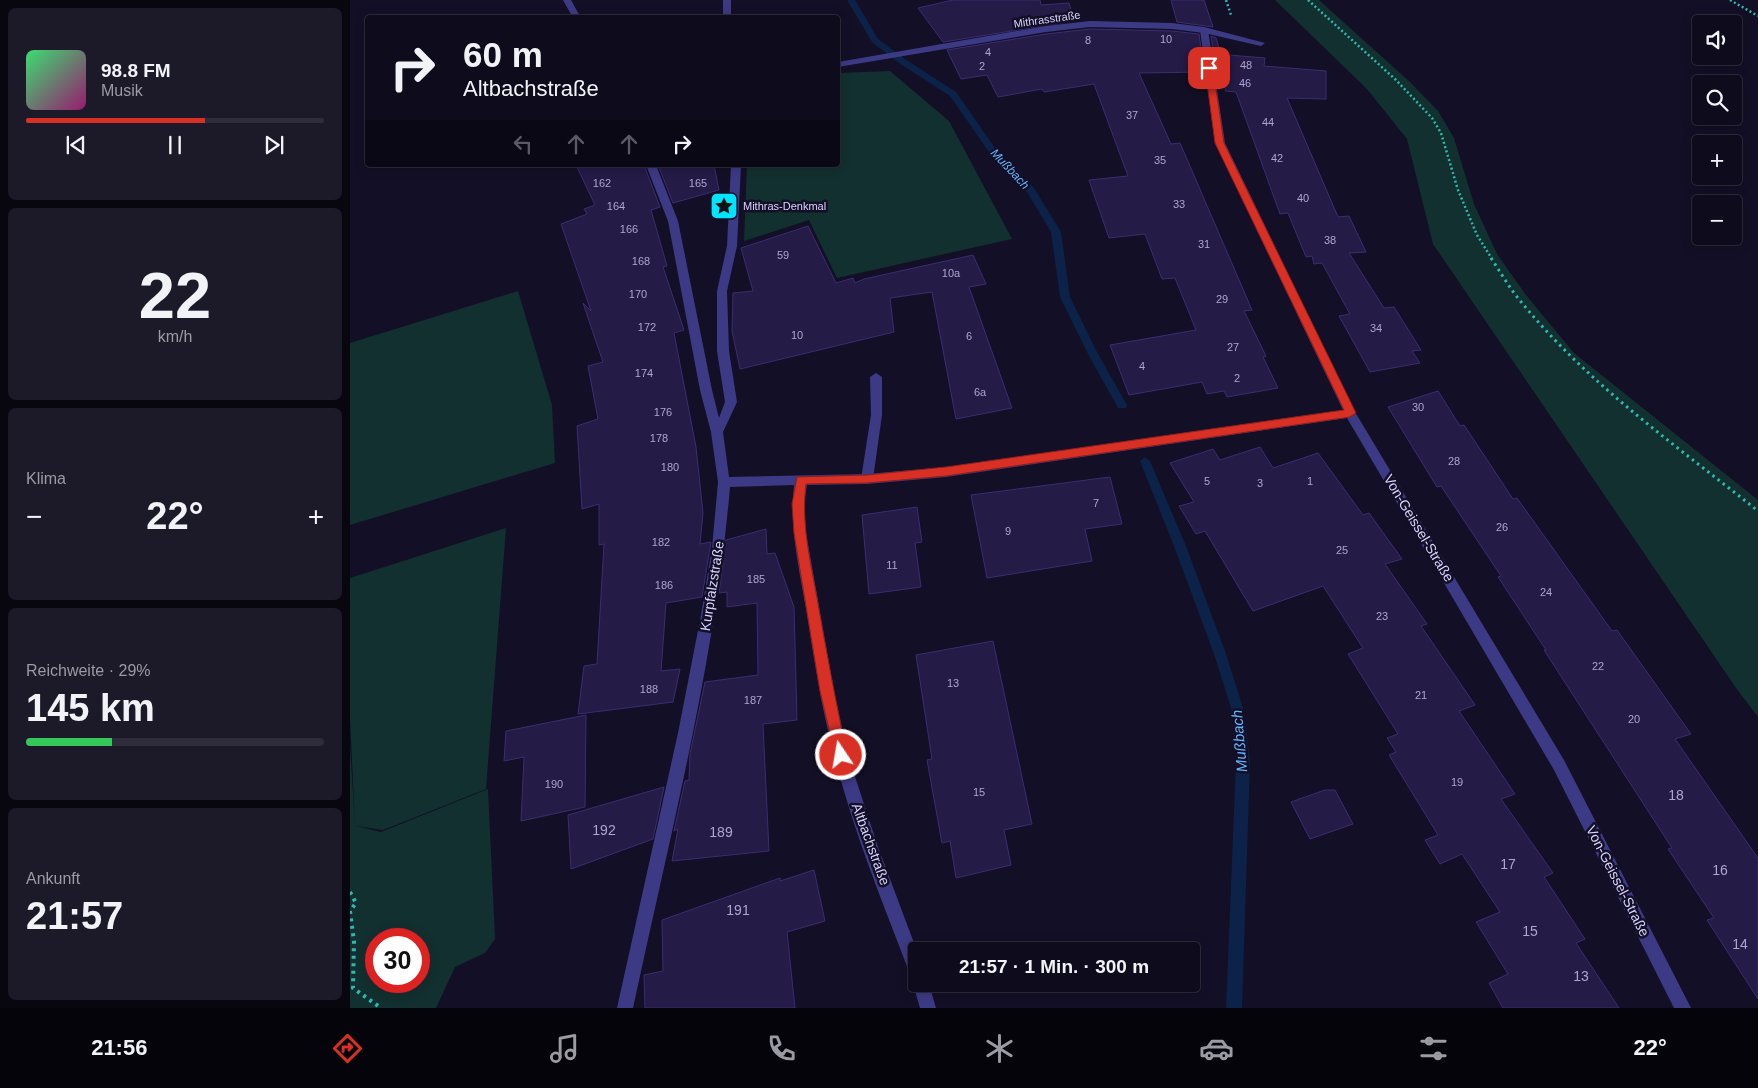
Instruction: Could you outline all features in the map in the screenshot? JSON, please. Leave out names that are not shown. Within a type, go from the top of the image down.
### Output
[{"type":"street","points":[[566,0],[575,15]]},
{"type":"street","points":[[727,0],[728,15]]},
{"type":"street","name":"Mithrasstraße","points":[[840,65],[1046,29],[1090,24],[1144,24],[1204,30],[1261,43]]},
{"type":"street","name":"Von-Geissel-Straße","points":[[1204,30],[1220,143],[1350,413],[1559,765],[1683,1008]]},
{"type":"street","name":"Kurpfalzstraße","points":[[625,1008],[685,733],[708,615],[718,548],[724,482],[717,432],[706,390],[673,221],[652,167]]},
{"type":"street","points":[[717,432],[723,423],[731,402],[723,351],[722,300],[732,246],[736,167]]},
{"type":"street","points":[[867,479],[875,431],[878,389],[876,377]]},
{"type":"street","points":[[724,482],[867,479],[1004,464],[1350,413]]},
{"type":"street","name":"Altbachstraße","points":[[800,480],[798,504],[800,533],[827,691],[841,755],[870,847],[908,948]]},
{"type":"street","points":[[923,992],[928,1008]]},
{"type":"path","points":[[1308,0],[1396,80],[1432,118],[1440,133],[1458,190],[1477,235],[1513,292],[1548,333],[1571,358],[1611,394],[1758,511]]},
{"type":"path","points":[[1730,0],[1758,16]]},
{"type":"path","points":[[350,892],[356,902],[350,911],[354,940],[353,988],[381,1008]]},
{"type":"green space","points":[[1275,0],[1319,0],[1410,82],[1438,111],[1454,138],[1474,204],[1497,254],[1526,295],[1574,353],[1758,500],[1758,717],[1736,688],[1433,244],[1407,139],[1367,89]]},
{"type":"green space","points":[[890,71],[949,121],[1012,239],[837,278],[809,220],[744,241],[747,167],[840,167],[840,73]]},
{"type":"green space","points":[[518,291],[552,405],[555,463],[350,525],[350,343]]},
{"type":"green space","points":[[506,528],[486,789],[383,830],[356,826],[381,832],[488,789],[495,939],[485,953],[455,967],[436,1008],[350,1008],[350,747],[355,823],[350,718],[350,578]]},
{"type":"building","points":[[953,0],[1040,0],[1041,5],[1069,3],[1074,21],[943,42],[918,8]]},
{"type":"building","points":[[1171,0],[1204,0],[1213,27],[1177,22]]},
{"type":"building","points":[[1090,29],[1172,31],[1199,34],[1204,72],[1139,73],[1171,144],[1180,143],[1252,310],[1244,311],[1266,356],[1263,357],[1278,388],[1227,397],[1224,391],[1207,394],[1202,382],[1129,395],[1110,345],[1196,330],[1175,278],[1162,279],[1145,234],[1109,238],[1089,180],[1128,176],[1094,84],[1044,92],[1042,89],[998,97],[987,75],[961,79],[947,50]]},
{"type":"building","points":[[1211,36],[1216,38],[1226,72],[1216,72]]},
{"type":"building","points":[[1229,55],[1265,58],[1264,66],[1326,71],[1326,99],[1287,98],[1338,217],[1349,216],[1366,252],[1349,253],[1384,308],[1394,307],[1421,350],[1412,351],[1420,363],[1370,372],[1339,316],[1350,314],[1322,263],[1314,264],[1312,256],[1306,257],[1288,213],[1280,214],[1236,92],[1225,91]]},
{"type":"building","points":[[577,167],[645,167],[660,207],[651,210],[667,266],[663,267],[684,330],[674,333],[696,447],[703,513],[700,544],[711,542],[702,597],[666,603],[661,671],[680,669],[673,702],[578,714],[584,666],[597,664],[604,544],[599,545],[599,504],[582,509],[577,426],[598,419],[588,366],[603,362],[583,303],[591,311],[561,224],[587,214],[584,209],[595,205]]},
{"type":"building","points":[[659,167],[714,167],[719,190],[673,203]]},
{"type":"building","points":[[808,226],[836,283],[853,278],[855,283],[864,279],[973,255],[986,284],[969,287],[1012,408],[956,419],[932,292],[890,298],[894,332],[740,369],[732,331],[733,293],[753,291],[741,248]]},
{"type":"building","points":[[1438,391],[1460,426],[1464,425],[1513,499],[1517,498],[1612,631],[1617,630],[1691,734],[1675,739],[1758,858],[1758,999],[1707,920],[1714,918],[1668,849],[1672,848],[1498,577],[1501,576],[1441,486],[1437,487],[1388,407]]},
{"type":"building","points":[[1260,447],[1273,468],[1318,453],[1363,515],[1369,513],[1402,559],[1385,564],[1427,624],[1421,626],[1475,705],[1459,711],[1515,794],[1501,799],[1553,873],[1544,877],[1585,939],[1576,943],[1619,1008],[1503,1008],[1489,983],[1508,974],[1476,922],[1500,912],[1462,854],[1440,864],[1425,840],[1438,835],[1389,755],[1396,752],[1387,738],[1398,734],[1348,654],[1363,648],[1323,586],[1253,611],[1205,531],[1196,534],[1179,506],[1194,502],[1170,463],[1213,449],[1220,460]]},
{"type":"building","points":[[1110,477],[1122,524],[1085,529],[1092,561],[987,578],[971,495]]},
{"type":"building","points":[[917,507],[922,542],[915,543],[921,587],[869,594],[862,515]]},
{"type":"building","points":[[766,529],[767,554],[775,553],[794,607],[797,720],[763,724],[769,851],[672,861],[678,829],[674,831],[685,781],[689,780],[690,754],[705,682],[758,675],[757,603],[727,607],[727,592],[719,593],[726,540]]},
{"type":"building","points":[[993,641],[1032,824],[1004,830],[1011,865],[956,878],[950,841],[942,843],[927,760],[932,759],[916,655]]},
{"type":"building","points":[[586,715],[585,807],[521,821],[524,757],[504,761],[506,731]]},
{"type":"building","points":[[664,787],[653,839],[571,869],[568,815]]},
{"type":"building","points":[[1325,790],[1335,790],[1353,824],[1310,839],[1291,802]]},
{"type":"building","points":[[814,870],[825,921],[787,932],[795,1008],[645,1008],[644,975],[663,971],[662,920],[780,878],[780,881]]},
{"type":"waterway","name":"Mußbach","points":[[851,0],[875,40],[902,61],[953,94],[992,150],[1031,190],[1056,232],[1065,297],[1093,354],[1122,405]]},
{"type":"waterway","name":"Mußbach","points":[[1145,461],[1180,546],[1220,654],[1238,711],[1243,762],[1234,1008]]},
{"type":"place","name":"Mithras-Denkmal","points":[[724,206]]},
{"type":"route","points":[[841,755],[827,691],[800,533],[798,504],[800,480],[867,479],[946,472],[1350,413],[1220,143],[1209,68]]}]
